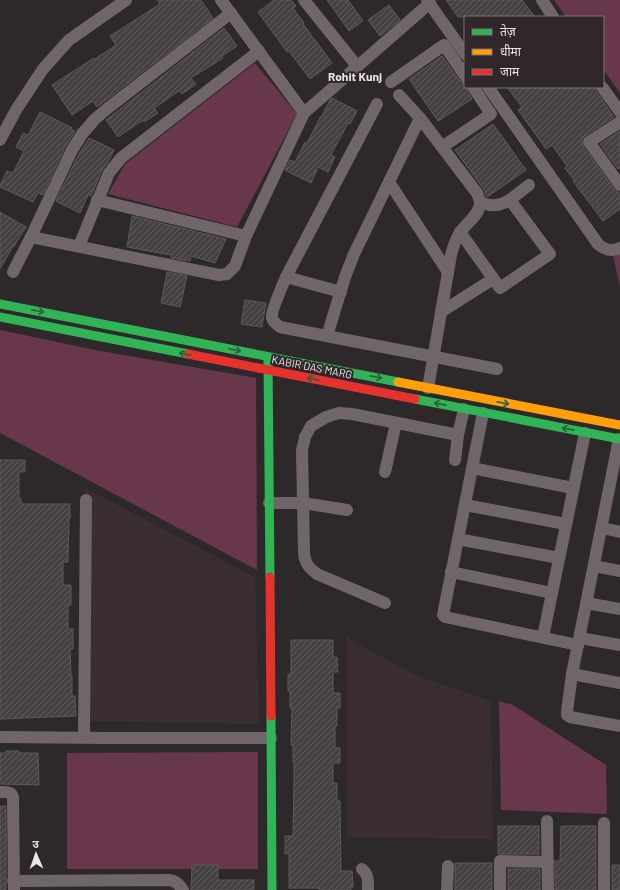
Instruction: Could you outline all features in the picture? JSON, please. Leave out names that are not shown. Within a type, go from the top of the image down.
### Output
[{"type":"street","points":[[0,140],[16,110],[43,69],[69,40],[126,0]]},
{"type":"street","points":[[221,0],[304,113]]},
{"type":"street","points":[[304,0],[357,66]]},
{"type":"street","points":[[542,0],[553,16]]},
{"type":"street","points":[[32,237],[219,275],[227,274],[235,266],[246,236],[304,113],[429,1],[464,53]]},
{"type":"street","points":[[13,272],[32,237],[71,152],[82,134],[108,108],[231,13]]},
{"type":"street","points":[[391,82],[444,45],[464,75]]},
{"type":"street","points":[[79,246],[109,173],[121,158],[259,52]]},
{"type":"street","points":[[442,147],[491,114],[474,88]]},
{"type":"street","points":[[489,88],[598,244],[605,250],[614,251],[620,248]]},
{"type":"street","points":[[603,88],[620,112]]},
{"type":"street","points":[[399,95],[420,118],[442,147],[477,194],[480,202],[479,208],[460,232],[455,241],[451,255],[428,388]]},
{"type":"street","points":[[377,104],[286,277],[272,314],[272,319],[274,323],[280,327],[497,369]]},
{"type":"street","points":[[327,336],[345,277],[354,254],[420,118]]},
{"type":"street","points":[[620,122],[589,142],[620,185]]},
{"type":"street","points":[[389,182],[448,272]]},
{"type":"street","points":[[480,202],[493,206],[502,204],[510,200],[529,185]]},
{"type":"street","points":[[97,200],[246,236]]},
{"type":"street","points":[[460,232],[500,288],[550,254],[510,200]]},
{"type":"street","points":[[286,277],[341,292]]},
{"type":"street","points":[[442,312],[493,279]]},
{"type":"street","name":"KABIR DAS MARG","points":[[0,304],[620,426]]},
{"type":"street","name":"KABIR DAS MARG","points":[[0,317],[620,439]]},
{"type":"street","points":[[269,356],[272,890]]},
{"type":"street","points":[[454,460],[464,409]]},
{"type":"street","points":[[385,603],[317,574],[309,568],[305,560],[302,450],[305,437],[311,426],[326,417],[338,413],[352,414],[458,435]]},
{"type":"street","points":[[483,413],[443,615],[445,617],[543,637],[620,645]]},
{"type":"street","points":[[385,472],[396,423]]},
{"type":"street","points":[[543,637],[584,433]]},
{"type":"street","points":[[620,439],[614,492],[602,528],[586,603],[572,674],[567,715],[572,718],[620,726]]},
{"type":"street","points":[[472,468],[573,488]]},
{"type":"street","points":[[84,737],[86,500]]},
{"type":"street","points":[[269,503],[303,503],[347,510]]},
{"type":"street","points":[[465,505],[566,524]]},
{"type":"street","points":[[602,528],[620,532]]},
{"type":"street","points":[[458,539],[559,558]]},
{"type":"street","points":[[594,566],[620,571]]},
{"type":"street","points":[[451,572],[552,593]]},
{"type":"street","points":[[586,603],[620,610]]},
{"type":"street","points":[[572,674],[620,683]]},
{"type":"street","points":[[0,737],[271,738]]},
{"type":"street","points":[[0,792],[10,792],[13,798],[13,885],[169,880],[175,881],[183,890]]},
{"type":"street","points":[[547,821],[548,890]]},
{"type":"street","points":[[604,823],[604,890]]},
{"type":"street","points":[[500,890],[500,861],[548,862]]},
{"type":"street","points":[[447,890],[448,866]]},
{"type":"street","points":[[362,869],[366,872],[368,878],[368,890]]},
{"type":"shaded area","points":[[554,0],[620,0],[620,93],[604,70],[604,16],[565,16]]},
{"type":"shaded area","points":[[255,63],[297,114],[237,227],[108,194],[125,164]]},
{"type":"shaded area","points":[[620,241],[620,287],[611,247]]},
{"type":"shaded area","points":[[0,330],[95,350],[256,378],[257,570],[0,433]]},
{"type":"shaded area","points":[[85,488],[255,577],[259,724],[89,721]]},
{"type":"shaded area","points":[[346,637],[415,675],[491,701],[493,839],[347,837]]},
{"type":"shaded area","points":[[499,701],[513,705],[606,765],[607,814],[501,810]]},
{"type":"shaded area","points":[[258,752],[258,869],[67,869],[67,753]]},
{"type":"building","points":[[157,0],[201,0],[213,18],[97,107],[93,101],[72,115],[52,85],[116,45],[110,36],[160,4]]},
{"type":"building","points":[[274,0],[291,0],[296,6],[293,8],[304,23],[303,24],[332,63],[310,79],[289,51],[287,52],[258,12]]},
{"type":"building","points":[[327,0],[348,0],[363,21],[349,31]]},
{"type":"building","points":[[446,0],[522,0],[534,16],[464,16],[458,17]]},
{"type":"building","points":[[389,5],[400,20],[380,36],[368,20]]},
{"type":"building","points":[[224,28],[237,46],[222,56],[223,58],[191,78],[196,84],[182,94],[179,91],[154,108],[158,113],[144,122],[143,120],[118,137],[106,120]]},
{"type":"building","points":[[442,56],[459,80],[464,83],[464,88],[466,88],[472,99],[438,121],[409,79]]},
{"type":"building","points":[[508,88],[594,88],[614,117],[585,136],[582,139],[582,143],[614,189],[620,195],[620,209],[603,221],[573,181],[574,180],[565,168],[567,166],[552,145],[546,149],[518,110],[522,107]]},
{"type":"building","points":[[332,98],[357,111],[350,124],[348,123],[331,155],[335,157],[328,172],[318,167],[311,183],[285,170],[290,160],[295,162],[305,142],[307,143]]},
{"type":"building","points":[[40,112],[72,128],[71,130],[75,131],[64,149],[43,195],[38,193],[33,202],[0,187],[0,185],[7,171],[13,173],[24,151],[16,147],[23,133],[28,135]]},
{"type":"building","points":[[493,124],[526,170],[487,197],[483,188],[455,150]]},
{"type":"building","points":[[620,131],[620,168],[618,169],[600,144]]},
{"type":"building","points":[[89,138],[114,150],[102,170],[91,196],[88,195],[80,213],[56,201],[78,156]]},
{"type":"building","points":[[0,212],[26,227],[0,269]]},
{"type":"building","points":[[132,216],[226,239],[215,263],[191,256],[190,261],[171,258],[171,255],[127,247]]},
{"type":"building","points":[[167,272],[187,276],[180,307],[161,303]]},
{"type":"building","points":[[245,300],[266,303],[262,327],[241,324]]},
{"type":"building","points":[[0,460],[25,460],[25,472],[19,472],[19,499],[21,499],[21,504],[70,504],[68,562],[63,562],[63,585],[71,585],[71,605],[68,605],[68,629],[73,629],[73,649],[70,649],[72,696],[75,696],[76,716],[0,719]]},
{"type":"building","points":[[291,640],[333,640],[333,657],[337,657],[338,672],[333,672],[333,693],[340,693],[340,708],[337,708],[337,726],[335,726],[335,748],[340,748],[340,763],[333,763],[333,783],[337,783],[337,801],[340,801],[341,871],[352,871],[353,887],[351,887],[351,890],[289,888],[289,853],[285,854],[285,836],[293,836],[294,763],[293,745],[291,745],[292,708],[290,708],[290,691],[288,691],[288,674],[291,674]]},
{"type":"building","points":[[6,751],[38,753],[39,785],[0,784],[0,753],[6,753]]},
{"type":"building","points":[[0,806],[6,806],[6,890],[0,890]]},
{"type":"building","points":[[498,826],[539,826],[539,854],[498,854]]},
{"type":"building","points":[[561,826],[596,826],[596,890],[555,890],[555,861],[560,861]]},
{"type":"building","points":[[455,863],[492,863],[492,890],[455,890]]},
{"type":"building","points":[[192,865],[218,865],[218,880],[254,880],[254,890],[191,890]]},
{"type":"building","points":[[612,865],[620,865],[620,890],[612,890]]},
{"type":"building","points":[[508,869],[540,869],[540,890],[508,890]]},
{"type":"traffic: fast","points":[[0,304],[398,382]]},
{"type":"traffic: fast","points":[[0,317],[188,354]]},
{"type":"traffic: fast","points":[[268,360],[270,577]]},
{"type":"traffic: fast","points":[[415,399],[620,439]]},
{"type":"traffic: fast","points":[[271,716],[272,890]]},
{"type":"traffic: slow","points":[[398,382],[620,425]]},
{"type":"traffic: jam","points":[[188,354],[415,399]]},
{"type":"traffic: jam","points":[[270,577],[271,716]]},
{"type":"district","name":"Rohit Kunj","points":[[355,77]]}]
